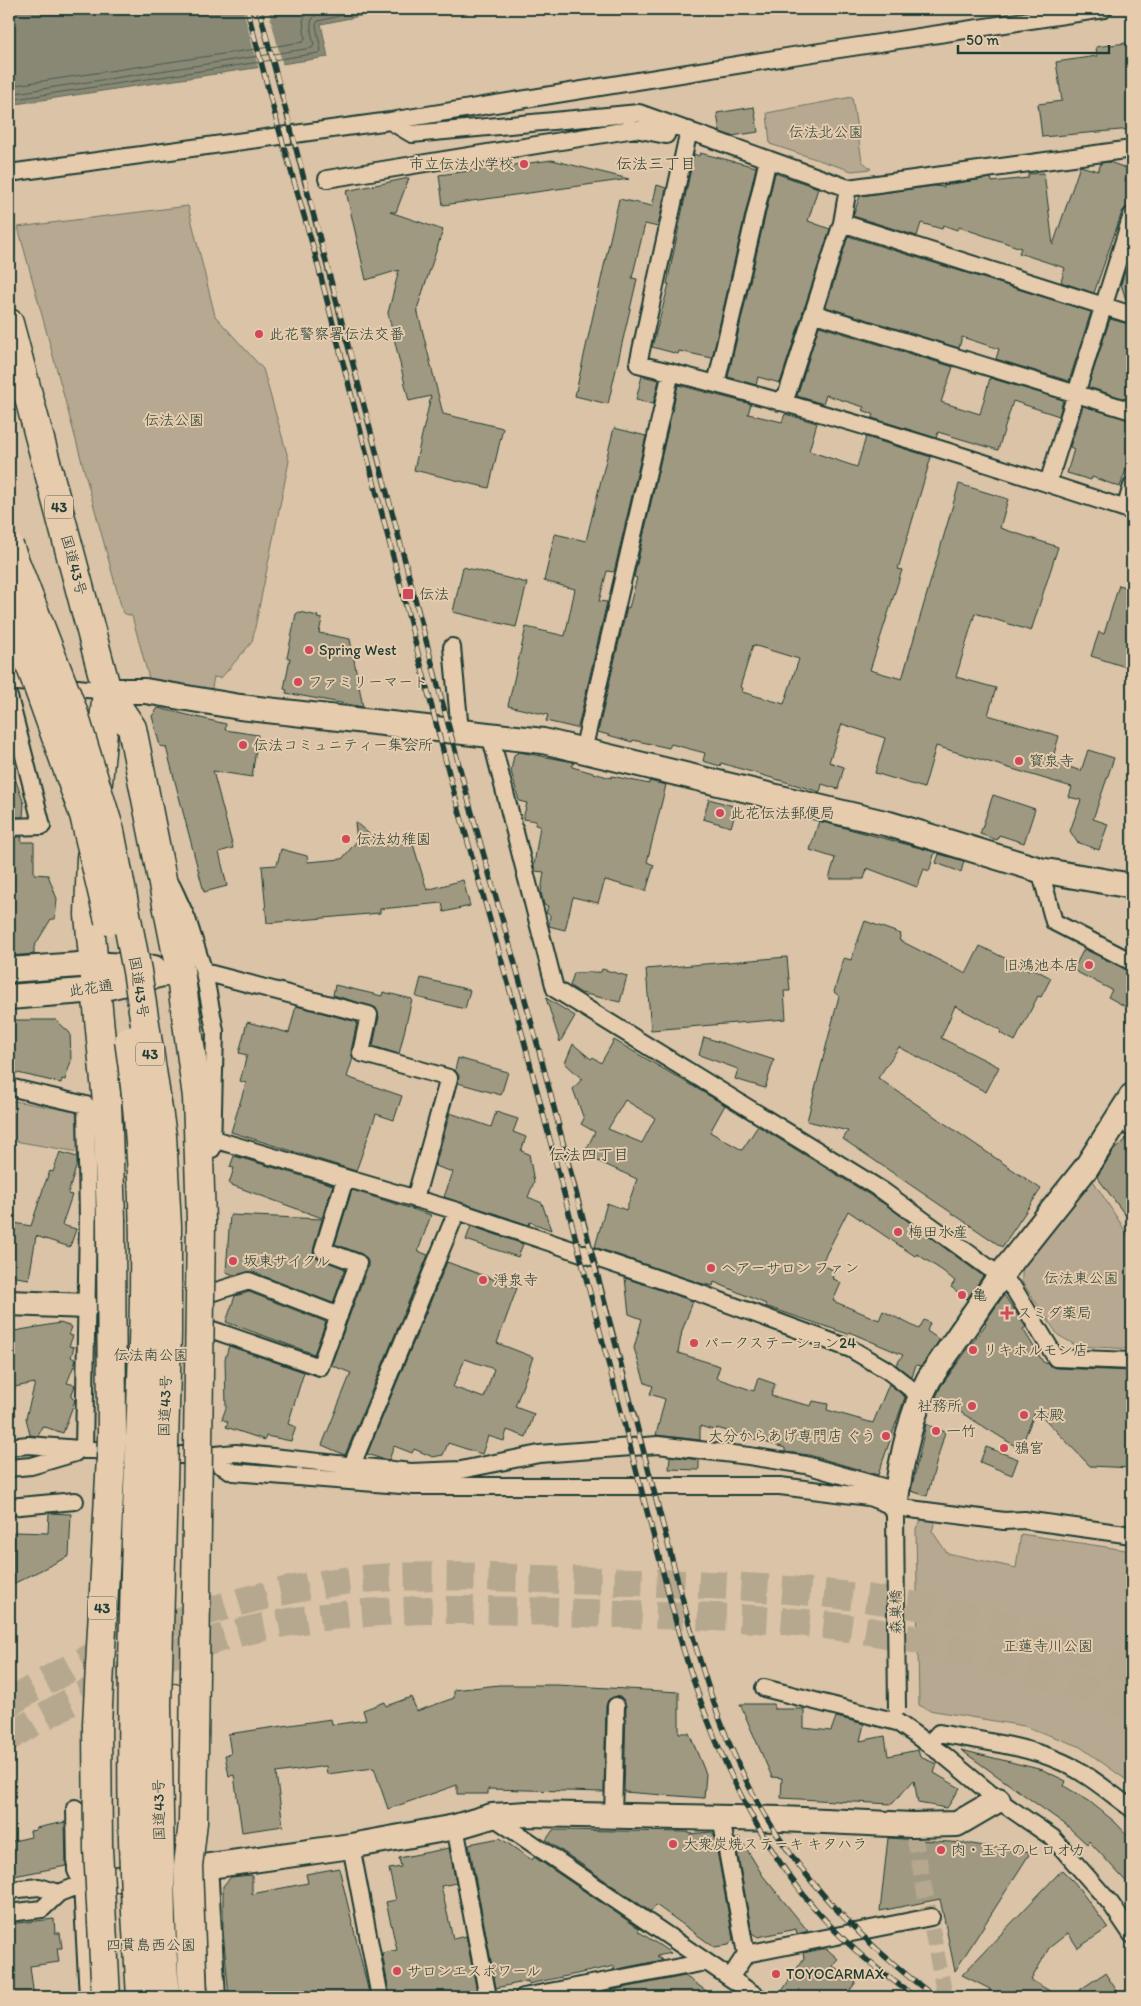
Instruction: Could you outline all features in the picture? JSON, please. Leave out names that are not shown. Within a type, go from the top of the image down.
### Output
[{"type":"highway","name":"国道43号","points":[[9,324],[107,691],[132,728],[158,860],[192,971],[201,1221],[193,1822],[199,1865]]},
{"type":"highway","name":"国道43号","points":[[9,546],[73,711],[110,831],[137,971],[162,1136],[167,1226],[167,1334],[147,1583],[133,1838],[140,1997]]},
{"type":"highway","name":"国道43号","points":[[9,606],[84,815],[119,970],[133,1067],[145,1224],[144,1339],[147,1583],[158,1755],[165,1997]]},
{"type":"highway","name":"国道43号","points":[[106,1997],[98,1849],[97,1724],[112,1438],[111,1219],[107,1102],[95,977],[89,884],[107,691]]},
{"type":"highway","points":[[147,1583],[174,1698],[178,1824],[199,1865]]},
{"type":"highway","name":"43","points":[[122,1997],[115,1843],[115,1775],[147,1583]]},
{"type":"highway","name":"43","points":[[193,1997],[199,1865]]},
{"type":"street","points":[[9,173],[390,121],[793,56],[1104,9]]},
{"type":"street","points":[[390,121],[412,134],[639,113],[848,188],[1132,149]]},
{"type":"street","points":[[327,179],[635,129],[666,135],[670,124]]},
{"type":"street","points":[[689,130],[638,364],[779,402],[1048,483],[1129,510],[1132,486]]},
{"type":"street","points":[[716,384],[768,159]]},
{"type":"street","points":[[779,402],[787,394],[842,223],[848,188]]},
{"type":"street","points":[[842,223],[1132,315]]},
{"type":"street","points":[[1048,483],[1103,306],[1131,224]]},
{"type":"street","points":[[812,313],[1132,411]]},
{"type":"street","points":[[583,751],[671,372]]},
{"type":"street","points":[[452,647],[460,731]]},
{"type":"street","points":[[9,680],[107,691],[145,691],[240,707],[490,734],[543,742],[889,824],[1040,870],[1132,886]]},
{"type":"street","points":[[9,697],[42,826],[9,827]]},
{"type":"street","points":[[490,734],[555,989],[883,1191],[1000,1276],[1014,1289],[1056,1358],[1132,1361]]},
{"type":"street","points":[[1040,870],[1054,922],[1132,962]]},
{"type":"street","name":"此花通","points":[[9,970],[95,977],[192,971]]},
{"type":"street","points":[[192,971],[216,1032],[207,1294],[204,1456]]},
{"type":"street","points":[[192,971],[369,1014],[361,1053],[449,1078],[415,1199]]},
{"type":"street","name":"此花通","points":[[9,997],[95,977]]},
{"type":"street","points":[[9,1087],[86,1105],[88,1220],[84,1450]]},
{"type":"street","points":[[896,1504],[920,1396],[929,1379],[1000,1276],[1128,1113]]},
{"type":"street","points":[[213,1139],[457,1211],[688,1288],[851,1349],[887,1370],[920,1396]]},
{"type":"street","points":[[207,1328],[320,1368],[358,1263],[324,1250],[345,1179]]},
{"type":"street","points":[[352,1466],[457,1211]]},
{"type":"street","points":[[207,1294],[249,1281],[339,1316]]},
{"type":"street","points":[[9,1303],[86,1306]]},
{"type":"street","points":[[9,1447],[28,1445],[204,1456],[236,1453],[411,1472],[460,1470],[539,1454],[658,1445],[806,1465],[896,1504]]},
{"type":"street","points":[[9,1468],[31,1466],[84,1450]]},
{"type":"street","points":[[204,1456],[233,1472],[414,1486],[780,1486],[869,1497],[896,1504],[1004,1521],[1024,1520],[1132,1535]]},
{"type":"street","points":[[9,1508],[75,1501]]},
{"type":"street","name":"森巣橋","points":[[896,1504],[897,1715]]},
{"type":"street","points":[[764,1688],[897,1715],[929,1744],[998,1800],[1054,1838],[1111,1904],[1132,1936]]},
{"type":"street","points":[[613,1816],[616,1706]]},
{"type":"street","points":[[929,1744],[939,1732],[1033,1752],[1063,1762],[1132,1809]]},
{"type":"street","points":[[9,1913],[42,1909],[59,1893],[82,1884],[199,1865],[350,1846],[455,1827],[492,1816],[527,1814],[721,1818],[912,1825],[958,1824],[998,1800]]},
{"type":"street","points":[[75,1808],[76,1870],[82,1884],[88,1997]]},
{"type":"street","points":[[492,1816],[756,1997]]},
{"type":"street","points":[[721,1818],[746,1954],[730,1978]]},
{"type":"street","points":[[455,1827],[488,1997]]},
{"type":"street","points":[[350,1846],[380,1997]]},
{"type":"street","points":[[199,1865],[217,1997]]},
{"type":"street","points":[[9,1890],[39,1887],[59,1893]]},
{"type":"street","points":[[746,1954],[930,1917]]},
{"type":"street","points":[[523,1997],[547,1995],[706,1962]]},
{"type":"green space","name":"伝法北公園","points":[[852,97],[862,161],[871,169],[852,171],[770,144],[767,113]]},
{"type":"green space","name":"伝法公園","points":[[188,206],[215,316],[263,369],[289,461],[252,642],[221,678],[214,677],[211,693],[150,682],[132,616],[123,613],[18,227]]},
{"type":"green space","points":[[9,1100],[76,1112],[78,1152],[9,1140]]},
{"type":"green space","name":"伝法東公園","points":[[1092,1179],[1132,1241],[1132,1349],[1077,1346],[1058,1335],[1022,1282],[1022,1269]]},
{"type":"green space","name":"正蓮寺川公園","points":[[923,1518],[935,1521],[932,1531],[947,1553],[1016,1568],[1021,1534],[1132,1551],[1132,1784],[1079,1746],[1024,1726],[929,1710],[919,1705],[916,1528]]},
{"type":"water","points":[[9,9],[394,9],[321,24],[328,57],[9,105]]},
{"type":"pier","points":[[243,9],[268,9],[283,66],[259,70]]},
{"type":"building","points":[[1126,43],[1128,55],[1132,54],[1132,129],[1042,137],[1038,104],[1062,101],[1056,62],[1097,56],[1096,47]]},
{"type":"building","points":[[754,107],[758,132],[732,136],[720,132],[717,113]]},
{"type":"building","points":[[700,153],[756,167],[712,358],[679,351],[678,354],[652,347],[669,284],[667,284],[694,154],[699,156]]},
{"type":"building","points":[[552,160],[629,179],[443,205],[439,175]]},
{"type":"building","points":[[1109,162],[1129,169],[1125,181],[1132,183],[1132,205],[1126,207],[1122,212],[1094,293],[1061,282],[1065,268],[1019,253],[1021,248],[959,227],[957,230],[943,225],[942,229],[921,223],[917,236],[853,216],[860,196],[934,186],[944,187],[944,185],[991,178],[992,182],[1028,178],[1028,174],[1044,173],[1053,245],[1080,166],[1098,171],[1101,163]]},
{"type":"building","points":[[775,173],[818,188],[808,221],[830,229],[780,383],[758,377],[756,385],[728,377]]},
{"type":"building","points":[[409,178],[396,212],[390,212],[443,230],[417,309],[443,414],[503,428],[489,488],[414,470],[431,396],[409,401],[388,313],[399,270],[366,280],[346,191]]},
{"type":"building","points":[[657,185],[666,188],[658,227],[645,224],[632,278],[637,279],[608,404],[575,396],[619,199],[652,206]]},
{"type":"building","points":[[848,236],[1091,312],[1069,381],[996,359],[999,349],[962,337],[959,348],[826,307]]},
{"type":"building","points":[[1132,248],[1132,305],[1127,303],[1121,284]]},
{"type":"building","points":[[1110,319],[1132,325],[1132,401],[1088,387]]},
{"type":"building","points":[[819,326],[953,367],[941,402],[980,414],[990,378],[1063,400],[1059,416],[1013,401],[998,450],[938,432],[936,438],[872,418],[873,414],[862,410],[864,407],[826,395],[823,404],[797,396]]},
{"type":"building","points":[[642,376],[659,380],[653,404],[636,400]]},
{"type":"building","points":[[678,385],[751,404],[748,414],[782,422],[785,414],[817,423],[809,451],[857,467],[866,437],[931,457],[898,569],[902,570],[870,670],[902,679],[959,484],[1008,499],[1000,528],[1058,547],[1031,631],[975,613],[956,677],[996,688],[988,715],[1059,736],[1052,761],[1081,771],[1088,750],[1114,758],[1093,819],[1108,824],[1099,850],[1077,842],[1070,831],[1081,800],[1069,797],[1072,787],[936,746],[924,788],[875,773],[885,738],[842,724],[829,762],[844,767],[838,789],[822,784],[820,792],[721,763],[720,766],[703,761],[705,753],[671,744],[669,748],[633,740],[632,742],[598,732],[627,607],[629,608],[637,578],[634,577]],"holes":[[[753,645],[799,659],[784,704],[742,692],[743,688],[740,687]]]},
{"type":"building","points":[[1083,406],[1132,421],[1132,452],[1120,487],[1092,477],[1091,480],[1067,473],[1074,449],[1070,447]]},
{"type":"building","points":[[614,428],[646,436],[614,572],[607,571],[599,601],[607,602],[578,727],[576,728],[546,721],[548,715],[508,706],[526,627],[565,636],[575,589],[544,581],[555,534],[586,541]]},
{"type":"building","points":[[463,567],[527,583],[516,627],[453,612]]},
{"type":"building","points":[[1119,585],[1132,589],[1132,659],[1129,668],[1091,656],[1099,632],[1104,634]]},
{"type":"building","points":[[299,612],[318,616],[317,618],[322,619],[319,633],[350,639],[363,707],[286,693],[287,690],[284,689],[290,658],[287,658],[296,614]]},
{"type":"building","points":[[158,708],[226,724],[225,730],[258,735],[252,777],[213,771],[233,848],[219,852],[227,886],[204,892],[166,747],[160,746],[152,716]]},
{"type":"building","points":[[519,752],[574,762],[572,767],[611,778],[612,776],[649,784],[649,781],[666,785],[647,862],[654,865],[646,891],[605,880],[598,903],[573,897],[565,930],[549,926],[550,915],[546,913],[548,906],[544,905],[541,892],[544,872],[535,871],[534,865],[540,826],[535,825],[536,821],[523,819],[527,803],[519,801],[511,771],[514,755]]},
{"type":"building","points":[[9,767],[11,767],[24,804],[23,817],[9,817]]},
{"type":"building","points":[[993,795],[1035,809],[1024,843],[999,835],[997,840],[980,834]]},
{"type":"building","points":[[709,799],[737,807],[731,827],[703,819]]},
{"type":"building","points":[[819,821],[935,852],[929,871],[924,869],[917,887],[867,868],[864,879],[829,879],[835,858],[810,850]]},
{"type":"building","points":[[355,822],[381,844],[412,841],[427,890],[463,880],[470,906],[444,912],[442,903],[380,909],[380,913],[267,923],[262,866],[277,865],[281,849],[307,856],[308,862],[342,859],[357,841]]},
{"type":"building","points":[[9,837],[22,837],[21,842],[34,842],[34,874],[48,875],[57,899],[55,919],[51,919],[34,947],[34,954],[9,956]]},
{"type":"building","points":[[939,854],[964,861],[961,872],[936,863]]},
{"type":"building","points":[[865,921],[901,934],[899,940],[966,974],[980,946],[1029,970],[1030,967],[1051,978],[1041,997],[1038,996],[1015,1041],[1000,1033],[1001,1030],[955,1006],[941,1038],[999,1067],[986,1092],[899,1047],[878,1078],[1041,1189],[1002,1247],[843,1139],[848,1131],[807,1121],[839,996],[834,992],[844,958],[851,960]]},
{"type":"building","points":[[1084,949],[1132,972],[1132,1010],[1108,997],[1112,990],[1073,970]]},
{"type":"building","points":[[787,957],[790,991],[784,991],[786,1019],[651,1030],[646,969]]},
{"type":"building","points":[[602,969],[627,976],[620,1002],[581,993],[570,986],[574,973],[601,972]]},
{"type":"building","points":[[421,978],[470,990],[465,1009],[416,997]]},
{"type":"building","points":[[335,985],[382,996],[383,992],[412,999],[399,1054],[373,1046],[379,1017],[376,1008],[333,995]]},
{"type":"building","points":[[546,998],[575,1016],[560,1042]]},
{"type":"building","points":[[296,1006],[357,1022],[351,1051],[353,1058],[347,1077],[402,1096],[394,1120],[376,1114],[356,1171],[231,1132],[246,1083],[240,1081],[247,1055],[239,1053],[247,1022],[289,1033]]},
{"type":"building","points":[[9,1020],[56,1020],[70,1033],[71,1061],[65,1080],[62,1079],[61,1083],[9,1071]]},
{"type":"building","points":[[704,1037],[774,1060],[765,1088],[735,1079],[738,1069],[699,1055]]},
{"type":"building","points":[[614,1040],[725,1105],[710,1132],[742,1150],[758,1126],[886,1205],[983,1276],[967,1299],[951,1287],[955,1281],[943,1271],[917,1254],[915,1256],[848,1211],[821,1264],[835,1271],[832,1278],[841,1283],[833,1301],[879,1320],[883,1311],[919,1329],[924,1320],[930,1323],[927,1331],[940,1340],[921,1366],[916,1365],[912,1377],[896,1365],[903,1355],[849,1332],[848,1334],[765,1306],[766,1304],[714,1282],[713,1286],[699,1283],[595,1247],[607,1203],[626,1210],[637,1179],[589,1157],[591,1152],[586,1150],[595,1132],[581,1124],[584,1119],[573,1089],[582,1079],[565,1063],[573,1044],[591,1059],[593,1057],[601,1063]],"holes":[[[625,1100],[655,1118],[642,1143],[608,1129]]]},
{"type":"building","points":[[458,1058],[508,1072],[501,1095],[458,1083],[459,1076],[455,1070]]},
{"type":"building","points":[[496,1112],[518,1119],[513,1132],[526,1137],[521,1151],[529,1154],[534,1182],[528,1197],[542,1203],[551,1230],[530,1222],[529,1225],[444,1197],[453,1172],[435,1166],[450,1113],[491,1127]]},
{"type":"building","points":[[1128,1138],[1132,1139],[1132,1224],[1097,1177],[1114,1150]]},
{"type":"building","points":[[60,1152],[77,1157],[77,1164],[68,1194],[72,1195],[62,1225],[76,1229],[70,1247],[36,1236],[29,1279],[9,1276],[9,1222],[31,1226],[44,1186],[50,1171],[53,1172]]},
{"type":"building","points":[[234,1156],[333,1185],[322,1218],[229,1184],[234,1168],[230,1167]]},
{"type":"building","points":[[352,1190],[431,1215],[418,1251],[428,1255],[345,1455],[322,1445],[351,1373],[331,1365],[368,1266],[368,1261],[362,1254],[335,1244]]},
{"type":"building","points":[[230,1215],[322,1219],[313,1252],[320,1259],[345,1269],[333,1303],[253,1272],[234,1275],[226,1272]]},
{"type":"building","points":[[471,1226],[523,1244],[518,1257],[466,1240]]},
{"type":"building","points":[[447,1262],[517,1288],[497,1343],[533,1357],[515,1407],[534,1414],[526,1437],[507,1430],[504,1441],[488,1436],[482,1454],[448,1443],[443,1455],[433,1457],[414,1449],[412,1453],[394,1446],[389,1460],[367,1454]],"holes":[[[465,1359],[494,1369],[484,1398],[453,1387]]]},
{"type":"building","points":[[625,1278],[693,1301],[682,1331],[678,1353],[720,1366],[716,1378],[754,1391],[758,1378],[775,1384],[771,1396],[811,1406],[813,1401],[828,1404],[827,1410],[873,1423],[889,1384],[905,1397],[878,1475],[809,1455],[785,1452],[785,1448],[717,1428],[716,1431],[700,1426],[700,1440],[656,1435],[665,1399],[650,1394],[653,1386],[645,1383],[634,1348],[642,1319],[629,1314]]},
{"type":"building","points":[[249,1292],[326,1322],[314,1354],[226,1322],[235,1296]]},
{"type":"building","points":[[1004,1295],[1026,1327],[1023,1329],[1043,1362],[1056,1368],[1132,1371],[1132,1468],[1090,1466],[1036,1410],[1020,1449],[936,1397],[941,1386],[986,1324],[985,1322]]},
{"type":"building","points":[[60,1323],[72,1327],[69,1335],[73,1336],[69,1346],[74,1347],[71,1357],[76,1360],[67,1383],[75,1385],[71,1397],[75,1400],[63,1433],[42,1426],[38,1436],[30,1435],[26,1418],[35,1383],[9,1388],[9,1332]]},
{"type":"building","points":[[229,1346],[304,1372],[288,1424],[296,1427],[291,1441],[266,1436],[265,1440],[226,1427],[228,1422],[222,1419],[226,1408],[225,1359]]},
{"type":"building","points":[[926,1424],[945,1432],[927,1496],[911,1491]]},
{"type":"building","points":[[986,1447],[1018,1459],[1012,1475],[980,1462]]},
{"type":"building","points":[[670,1456],[699,1460],[699,1470],[669,1469]]},
{"type":"building","points":[[49,1513],[71,1514],[69,1556],[13,1584],[14,1532],[48,1533]]},
{"type":"building","points":[[499,1685],[557,1685],[679,1692],[679,1733],[689,1733],[706,1774],[704,1798],[624,1792],[626,1706],[622,1698],[616,1696],[608,1700],[606,1706],[604,1792],[488,1789],[488,1794],[457,1794],[457,1785],[388,1809],[374,1768],[327,1774],[326,1766],[276,1773],[283,1826],[242,1832],[234,1775],[229,1776],[225,1755],[231,1754],[228,1734],[331,1719],[332,1725],[366,1720],[363,1710],[385,1702],[386,1706],[411,1697],[417,1711],[454,1698],[454,1690]]},
{"type":"building","points":[[740,1704],[774,1704],[774,1709],[804,1709],[804,1728],[831,1731],[836,1717],[864,1724],[860,1741],[885,1736],[888,1756],[918,1750],[920,1757],[937,1764],[934,1773],[960,1788],[947,1808],[918,1803],[914,1780],[892,1804],[781,1798],[782,1778],[772,1777]]},
{"type":"building","points":[[961,1750],[1043,1770],[1066,1781],[1064,1786],[1089,1801],[1115,1822],[1132,1840],[1132,1888],[1089,1841],[1087,1844],[1066,1825]]},
{"type":"building","points":[[65,1822],[66,1866],[14,1876],[9,1842],[31,1837],[30,1831],[36,1830],[36,1828]]},
{"type":"building","points":[[553,1830],[689,1832],[689,1834],[711,1832],[714,1834],[733,1939],[729,1945],[714,1947],[656,1905],[651,1912],[546,1840]]},
{"type":"building","points":[[500,1838],[532,1860],[534,1857],[640,1929],[638,1931],[671,1953],[657,1956],[662,1960],[613,1970],[615,1966],[528,1984],[528,1981],[496,1988],[469,1844]]},
{"type":"building","points":[[740,1838],[763,1876],[808,1931],[797,1934],[796,1929],[758,1937],[752,1933],[735,1839]]},
{"type":"building","points":[[888,1838],[965,1843],[1030,1853],[955,1971],[940,1899],[880,1911]]},
{"type":"building","points":[[449,1848],[456,1883],[441,1886],[453,1939],[466,1936],[477,1992],[453,1997],[390,1997],[382,1953],[397,1950],[386,1902],[396,1900],[389,1869],[401,1867],[399,1858]]},
{"type":"building","points":[[339,1868],[370,1997],[229,1997],[223,1931],[223,1886],[231,1877],[252,1875],[252,1894],[308,1883],[306,1874]]},
{"type":"building","points":[[1062,1870],[1075,1883],[1108,1928],[1078,1948],[1068,1933],[1049,1948],[1031,1980],[1060,1997],[999,1997],[989,1991],[990,1989],[962,1975]]},
{"type":"building","points":[[54,1919],[55,1933],[60,1933],[62,1948],[57,1948],[59,1962],[30,1966],[34,1997],[9,1997],[9,1924]]},
{"type":"building","points":[[827,1949],[838,1959],[833,1966],[856,1982],[845,1997],[791,1997],[782,1991],[804,1958],[803,1953]]},
{"type":"building","points":[[1105,1973],[1121,1997],[1069,1997]]},
{"type":"building","points":[[685,1976],[715,1997],[594,1997],[597,1993]]},
{"type":"tunnel","points":[[9,1703],[78,1664],[113,1647],[186,1618],[262,1596],[333,1582],[433,1576],[709,1585],[851,1596],[968,1616],[1063,1646],[1132,1672]]},
{"type":"tunnel","points":[[9,1737],[65,1705],[122,1676],[181,1651],[211,1641],[284,1623],[327,1617],[412,1610],[498,1610],[693,1616],[839,1627],[908,1638],[974,1653],[1038,1672],[1132,1707]]},
{"type":"tunnel","points":[[914,1835],[945,1997]]},
{"type":"railway","points":[[247,9],[314,250],[453,789],[522,1033],[682,1645],[696,1688],[730,1772],[750,1813],[773,1852],[799,1889],[828,1924],[861,1955],[915,1997]]},
{"type":"railway","points":[[259,9],[464,784],[543,1064],[680,1590],[712,1698],[725,1733],[757,1801],[793,1857],[813,1883],[859,1932],[909,1977],[935,1997]]},
{"type":"place","name":"市立伝法小学校","points":[[524,164]]},
{"type":"place","name":"此花警察署伝法交番","points":[[259,334]]},
{"type":"place","name":"伝法","points":[[408,594]]},
{"type":"place","name":"Spring West","points":[[309,650]]},
{"type":"place","name":"ファミリーマート","points":[[298,682]]},
{"type":"place","name":"伝法コミュニティー集会所","points":[[243,745]]},
{"type":"place","name":"寳泉寺","points":[[1019,761]]},
{"type":"place","name":"此花伝法郵便局","points":[[720,813]]},
{"type":"place","name":"伝法幼稚園","points":[[346,839]]},
{"type":"place","name":"旧鴻池本店","points":[[1089,965]]},
{"type":"place","name":"梅田水産","points":[[898,1232]]},
{"type":"place","name":"坂東サイクル","points":[[233,1261]]},
{"type":"place","name":"ヘアーサロン ファン","points":[[711,1268]]},
{"type":"place","name":"淨泉寺","points":[[483,1280]]},
{"type":"place","name":"亀","points":[[962,1295]]},
{"type":"place","name":"スミダ薬局","points":[[1007,1313]]},
{"type":"place","name":"パークステーション24","points":[[694,1343]]},
{"type":"place","name":"リキホルモン店","points":[[973,1350]]},
{"type":"place","name":"社務所","points":[[972,1406]]},
{"type":"place","name":"本殿","points":[[1024,1415]]},
{"type":"place","name":"一竹","points":[[936,1431]]},
{"type":"place","name":"大分からあげ専門店 ぐう","points":[[886,1436]]},
{"type":"place","name":"鴉宮","points":[[1004,1448]]},
{"type":"place","name":"大衆炭焼ステーキ キタハラ","points":[[673,1844]]},
{"type":"place","name":"肉・玉子のヒロオカ","points":[[941,1850]]},
{"type":"place","name":"サロンエスポワール","points":[[397,1971]]},
{"type":"place","name":"TOYOCARMAX","points":[[776,1974]]},
{"type":"district","name":"伝法三丁目","points":[[656,163]]},
{"type":"district","name":"伝法四丁目","points":[[589,1154]]},
{"type":"park label","name":"伝法南公園","points":[[151,1355]]},
{"type":"park label","name":"四貫島西公園","points":[[151,1945]]}]
